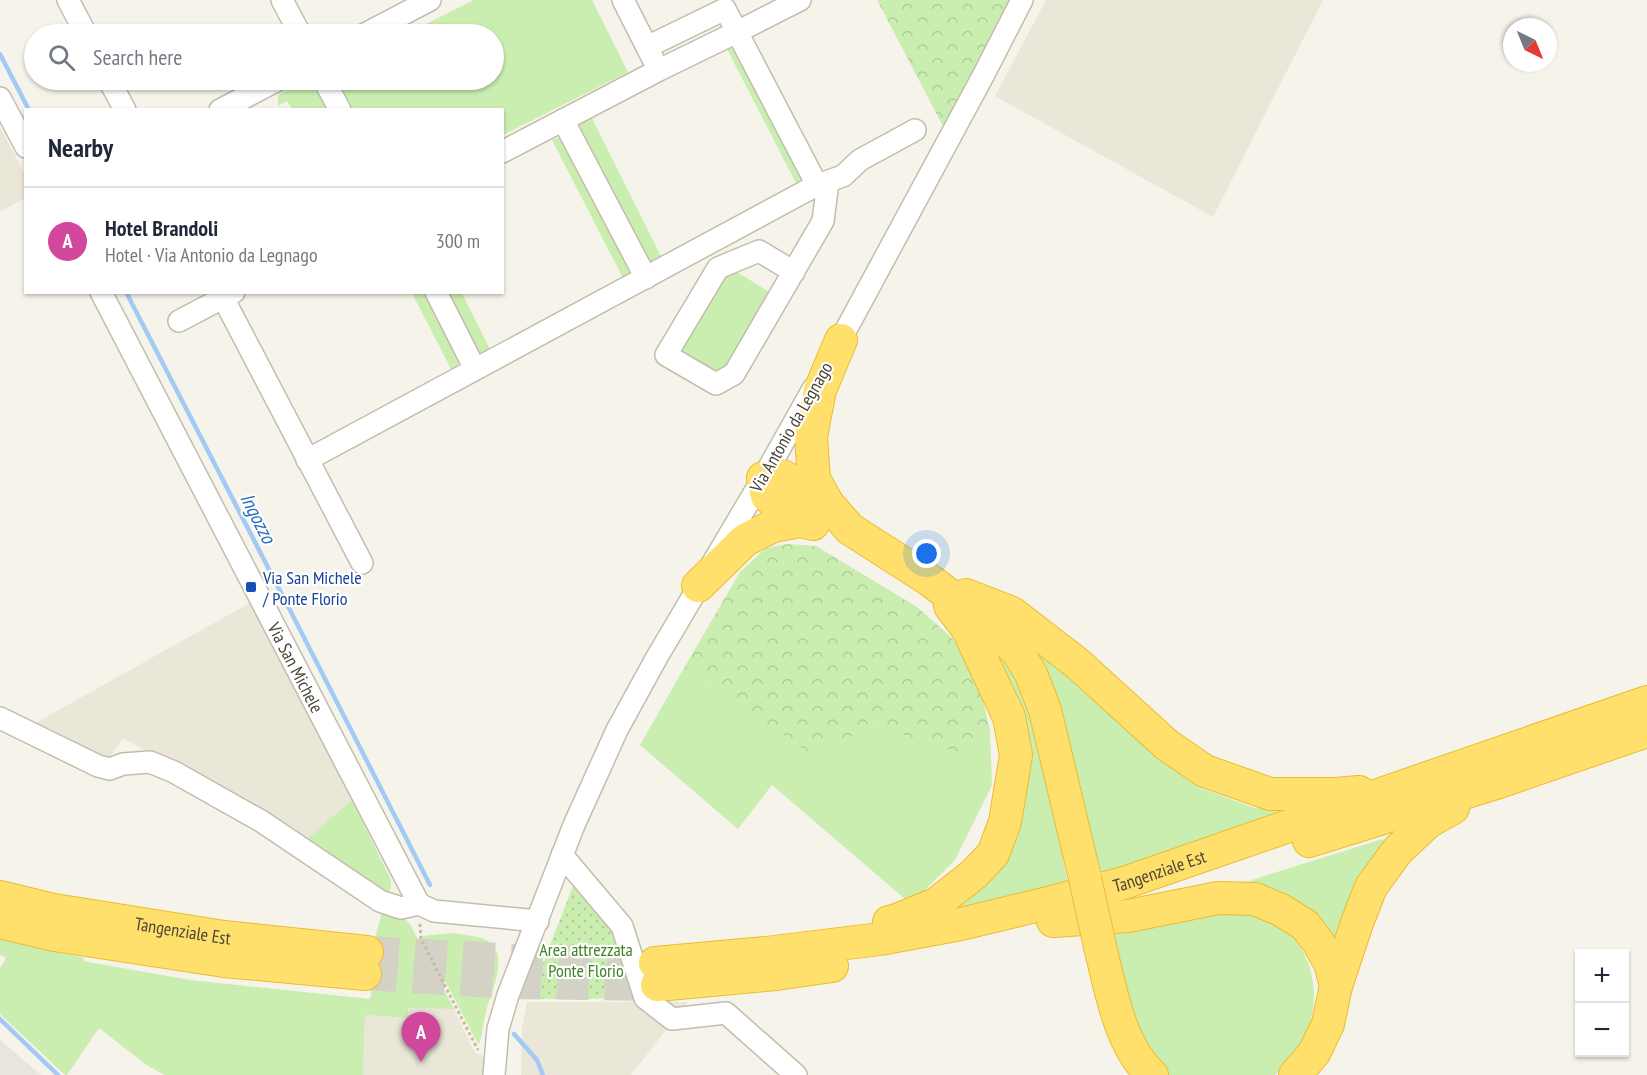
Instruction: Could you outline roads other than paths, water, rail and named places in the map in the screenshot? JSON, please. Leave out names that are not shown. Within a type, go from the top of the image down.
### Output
[{"type":"highway","points":[[841,340],[820,390],[811,436],[814,479],[828,504],[850,529],[931,581],[999,634],[1017,651],[1031,674],[1045,710],[1117,1015],[1130,1045],[1152,1075]]},
{"type":"highway","points":[[800,521],[767,496],[763,478],[780,475],[805,487],[828,504]]},
{"type":"highway","points":[[698,586],[745,540],[773,526],[800,521],[850,529]]},
{"type":"highway","points":[[931,581],[1012,613],[1078,664],[1167,745],[1205,771],[1270,794],[1335,794],[1399,789]]},
{"type":"highway","points":[[706,959],[773,938],[894,921],[936,904],[974,874],[993,854],[1005,822],[1016,755],[1009,717],[967,628],[931,581]]},
{"type":"highway","name":"Tangenziale Est","points":[[1647,702],[1124,883],[961,924],[880,939],[706,959],[656,974],[776,974],[890,958],[1053,921],[1498,782],[1647,731]]},
{"type":"highway","points":[[1295,1075],[1314,1053],[1328,1024],[1336,986],[1371,887],[1398,850],[1428,822],[1498,782]]},
{"type":"highway","name":"Tangenziale Est","points":[[0,897],[54,910],[224,937],[366,963],[224,961],[54,935],[0,922]]},
{"type":"highway","points":[[1053,921],[1128,916],[1218,898],[1255,899],[1281,910],[1305,925],[1330,963],[1336,986]]},
{"type":"street","points":[[68,0],[81,24]]},
{"type":"street","points":[[282,0],[295,24]]},
{"type":"street","points":[[383,24],[430,0]]},
{"type":"street","points":[[623,0],[659,70]]},
{"type":"street","points":[[504,151],[800,0]]},
{"type":"street","name":"Via Antonio da Legnago","points":[[494,1075],[498,1029],[508,995],[574,825],[617,730],[841,340],[1022,0]]},
{"type":"street","points":[[647,47],[724,9],[823,184],[823,221],[794,272],[734,374],[717,384],[666,355],[718,268],[759,251],[794,272]]},
{"type":"street","points":[[114,90],[124,108]]},
{"type":"street","points":[[224,108],[259,90]]},
{"type":"street","points":[[329,90],[339,108]]},
{"type":"street","points":[[0,98],[24,143]]},
{"type":"street","points":[[563,120],[646,278]]},
{"type":"street","points":[[307,460],[823,184],[843,176],[860,160],[915,130]]},
{"type":"street","name":"Via San Michele","points":[[102,294],[419,904]]},
{"type":"street","points":[[179,321],[225,294],[307,460],[362,563]]},
{"type":"street","points":[[437,294],[475,369]]},
{"type":"street","points":[[0,718],[98,766],[110,769],[123,764],[150,762],[174,772],[261,821],[380,901],[401,908],[419,904],[434,911],[538,921]]},
{"type":"street","points":[[562,855],[622,926],[645,998],[672,1019],[726,1013],[796,1075]]},
{"type":"waterway","name":"Ingozzo","points":[[0,54],[28,108]]},
{"type":"waterway","name":"Ingozzo","points":[[127,294],[430,885]]},
{"type":"waterway","points":[[0,1019],[58,1075]]},
{"type":"waterway","points":[[514,1034],[537,1060],[543,1075]]},
{"type":"tunnel","points":[[367,952],[518,960],[655,963]]},
{"type":"tunnel","points":[[365,974],[511,983],[657,985]]},
{"type":"place","name":"Via San Michele / Ponte Florio","points":[[251,587]]},
{"type":"place","name":"Hotel Brandoli","points":[[421,1062]]},
{"type":"park label","name":"Area attrezzata Ponte Florio","points":[[586,959]]}]
